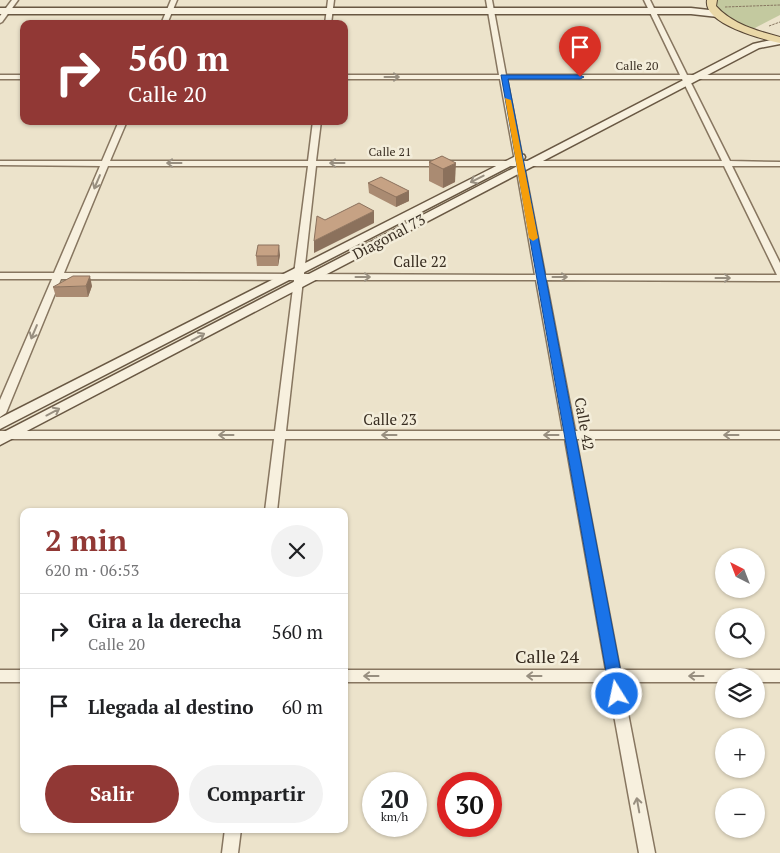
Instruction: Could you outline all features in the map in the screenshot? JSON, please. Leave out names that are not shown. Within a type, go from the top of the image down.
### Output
[{"type":"main road","points":[[7,7],[330,5],[713,6],[748,31],[780,41]]},
{"type":"main road","points":[[650,5],[699,11],[713,6]]},
{"type":"main road","name":"Diagonal 73","points":[[3,433],[296,277],[685,77],[746,41],[750,37],[748,31]]},
{"type":"main road","name":"Diagonal 73","points":[[685,77],[756,46],[780,41]]},
{"type":"main road","name":"Diagonal 73","points":[[296,277],[314,276],[519,163]]},
{"type":"street","points":[[328,20],[330,5]]},
{"type":"street","name":"Calle 42","points":[[490,5],[647,853]]},
{"type":"street","points":[[650,5],[780,273]]},
{"type":"street","points":[[166,20],[171,6]]},
{"type":"street","points":[[0,21],[7,7]]},
{"type":"street","points":[[0,77],[20,77]]},
{"type":"street","name":"Calle 20","points":[[348,77],[780,77]]},
{"type":"street","points":[[0,413],[121,125]]},
{"type":"street","points":[[271,508],[296,277],[317,125]]},
{"type":"street","name":"Calle 21","points":[[0,163],[780,164]]},
{"type":"street","points":[[0,276],[296,277]]},
{"type":"street","name":"Calle 22","points":[[314,276],[780,278]]},
{"type":"street","name":"Calle 23","points":[[3,433],[780,435]]},
{"type":"street","points":[[0,676],[20,676]]},
{"type":"street","name":"Calle 24","points":[[348,676],[780,676]]},
{"type":"street","points":[[230,853],[232,833]]},
{"type":"path","points":[[713,6],[780,5]]},
{"type":"path","points":[[780,21],[778,22],[780,25]]},
{"type":"green space","points":[[717,0],[780,0],[780,15],[751,30],[715,9],[714,4]]},
{"type":"building","points":[[442,156],[456,163],[443,169],[429,162]]},
{"type":"building","points":[[381,177],[409,191],[396,197],[368,183]]},
{"type":"building","points":[[359,203],[374,211],[314,241],[317,216],[325,220]]},
{"type":"building","points":[[258,245],[279,245],[278,256],[256,256]]},
{"type":"building","points":[[73,276],[90,276],[86,286],[53,287]]},
{"type":"slow traffic","points":[[508,100],[533,238]]},
{"type":"route","points":[[580,77],[504,77],[617,694]]}]
